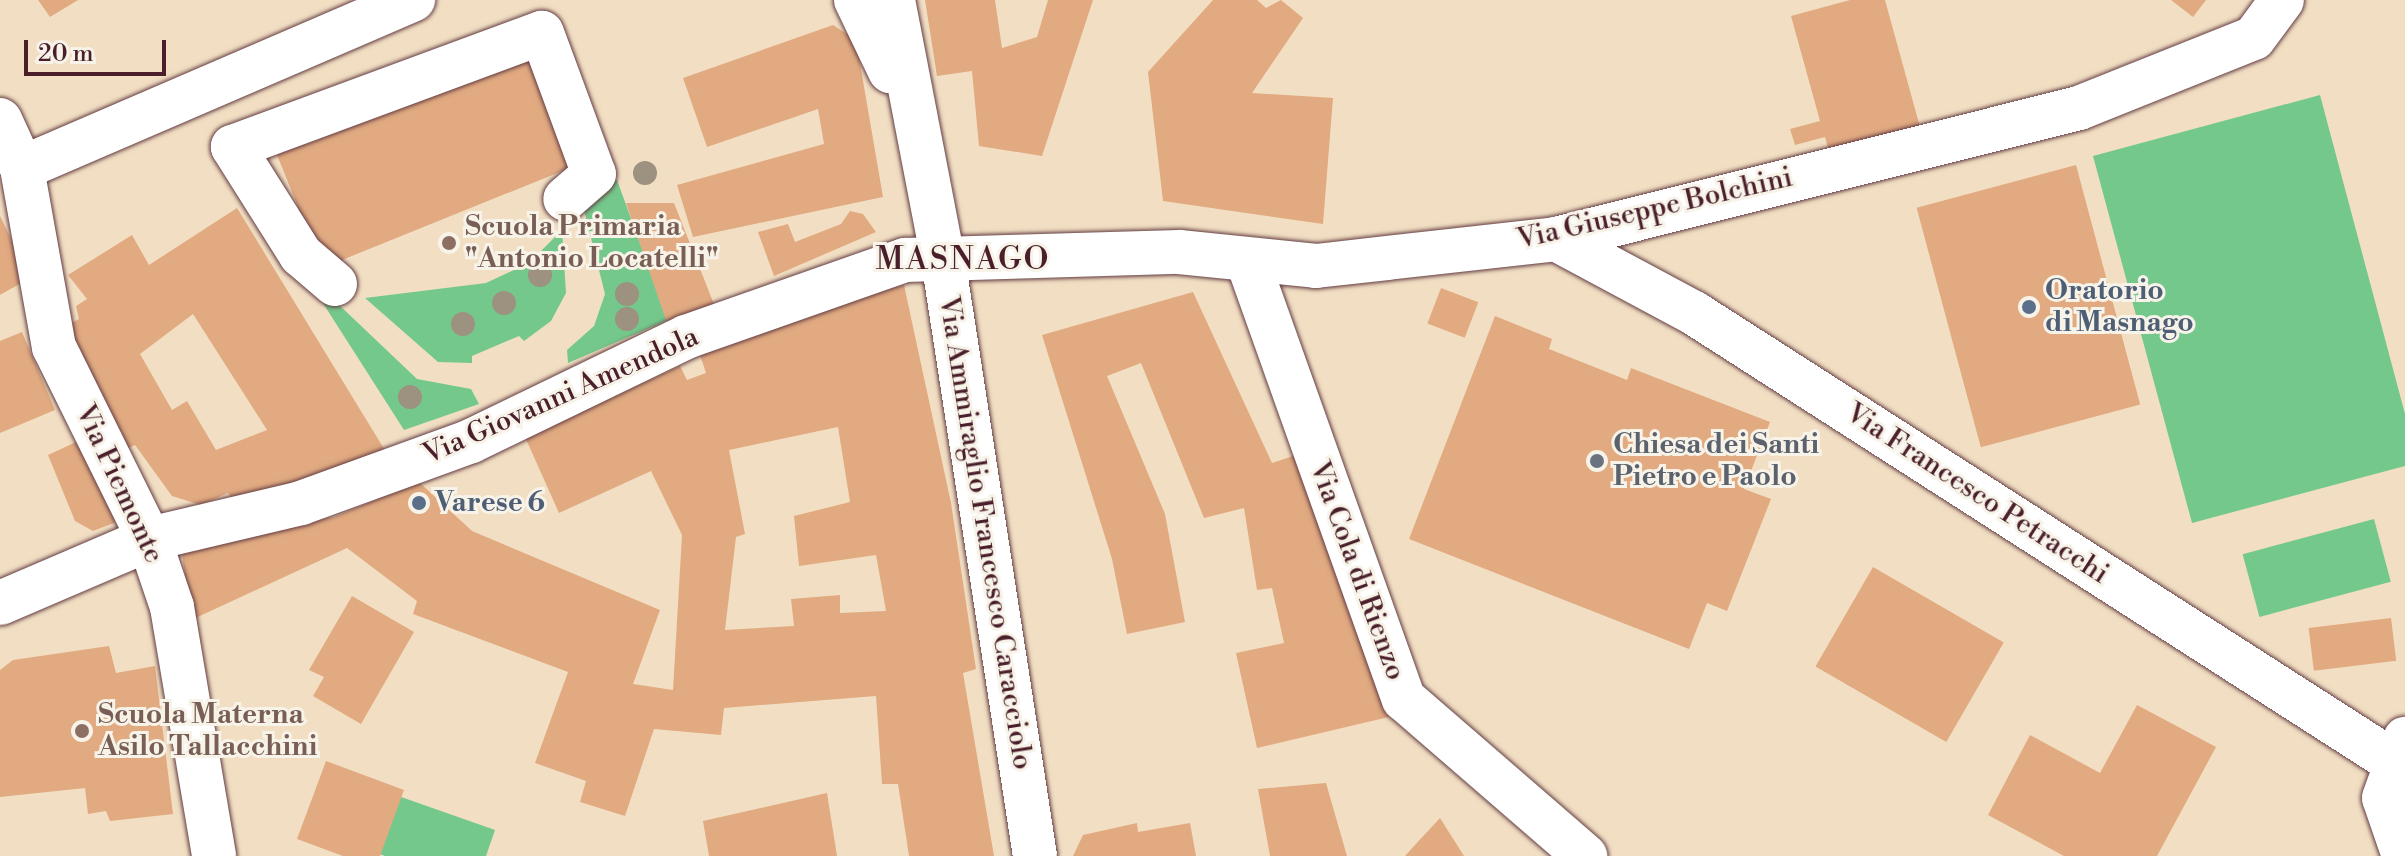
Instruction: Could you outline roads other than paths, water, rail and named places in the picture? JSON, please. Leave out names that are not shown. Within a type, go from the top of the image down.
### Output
[{"type":"street","points":[[22,168],[413,0]]},
{"type":"street","name":"Via Ammiraglio Francesco Caracciolo","points":[[856,0],[912,116]]},
{"type":"street","name":"Via Ammiraglio Francesco Caracciolo","points":[[893,0],[912,116],[943,259],[1035,856]]},
{"type":"street","name":"Via Giuseppe Bolchini","points":[[943,259],[1179,252],[1248,262],[1341,265],[1556,239],[2079,108],[2254,38],[2282,0]]},
{"type":"street","points":[[335,284],[301,255],[233,147],[542,33],[594,174],[565,199]]},
{"type":"street","name":"Via Piemonte","points":[[0,120],[22,168],[54,347],[149,539],[172,607],[214,856]]},
{"type":"street","name":"Via Francesco Petracchi","points":[[1556,239],[1694,313],[2400,756]]},
{"type":"street","name":"Via Giovanni Amendola","points":[[0,603],[149,539],[301,503],[471,441],[686,337],[905,260],[943,259]]},
{"type":"street","name":"Via Cola di Rienzo","points":[[1248,262],[1404,699],[1585,856]]},
{"type":"street","points":[[2400,756],[2386,817],[2404,856]]},
{"type":"place","name":"Scuola Primaria \"Antonio Locatelli\"","points":[[449,243]]},
{"type":"place","name":"Oratorio di Masnago","points":[[2029,307]]},
{"type":"place","name":"Chiesa dei Santi Pietro e Paolo","points":[[1597,461]]},
{"type":"place","name":"Varese 6","points":[[419,503]]},
{"type":"place","name":"Scuola Materna Asilo Tallacchini","points":[[82,731]]},
{"type":"district","name":"MASNAGO","points":[[963,259]]}]
